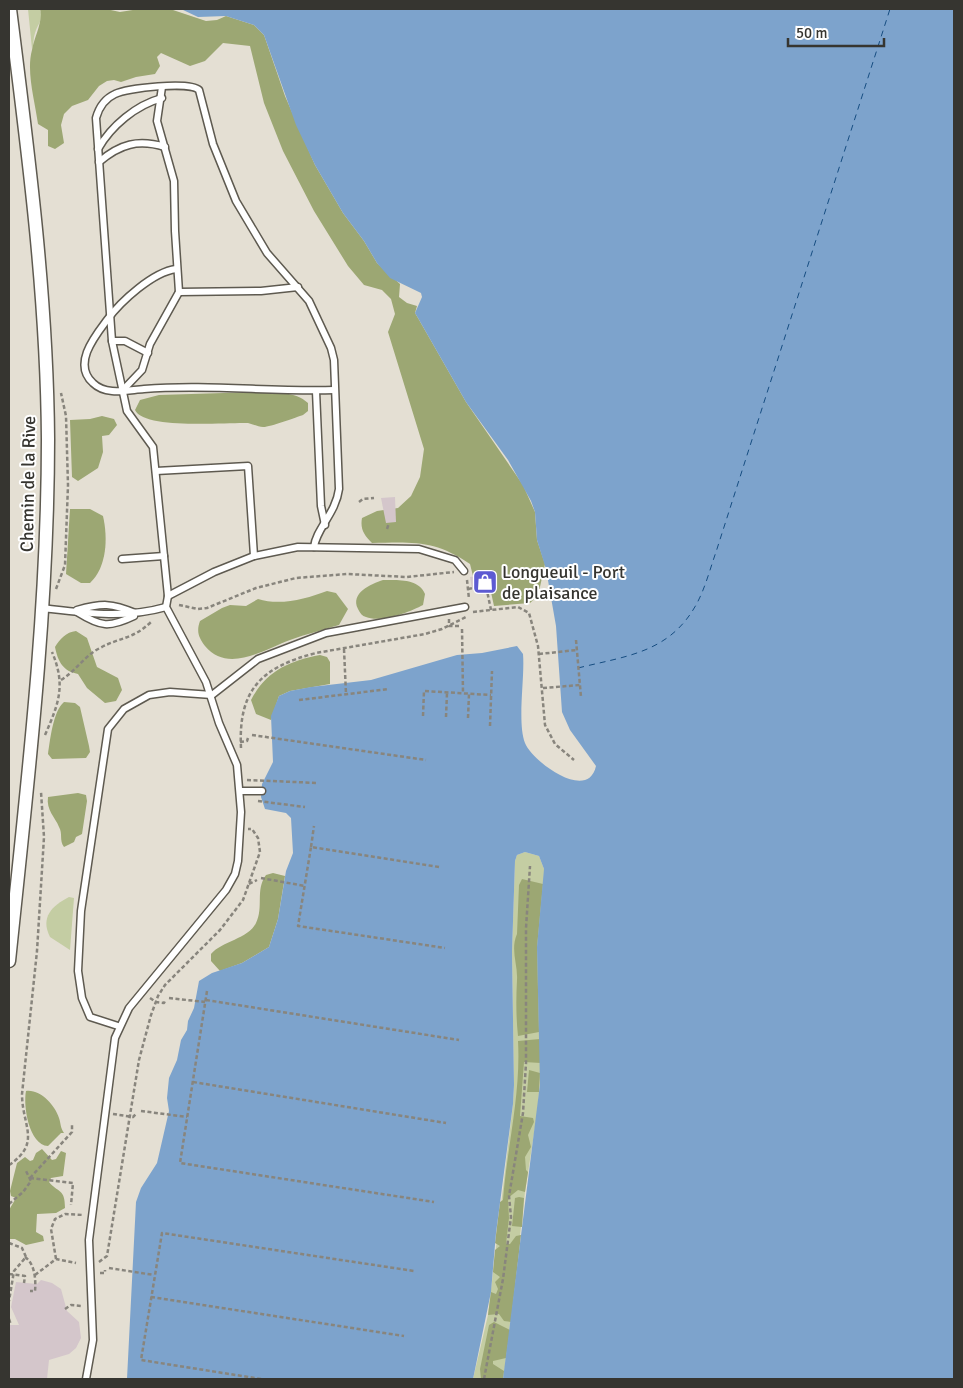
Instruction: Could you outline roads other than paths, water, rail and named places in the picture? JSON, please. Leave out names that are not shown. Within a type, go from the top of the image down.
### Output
[{"type":"street","name":"Chemin de la Rive","points":[[9,960],[42,608],[48,463],[45,351],[32,186],[10,9]]},
{"type":"lane","points":[[86,1379],[93,1340],[89,1240],[112,1052],[118,1026],[129,1008],[212,909],[231,882],[238,861],[240,791],[237,765],[219,723],[212,695],[166,607],[168,596],[156,470],[150,442],[127,411],[112,341],[96,118],[101,104],[106,99],[124,91],[191,85],[199,90],[213,144],[236,201],[259,242],[309,301],[332,348],[340,489],[336,505],[317,536],[314,547]]},
{"type":"lane","points":[[122,391],[142,370],[156,334],[179,292],[176,269],[174,182],[157,121],[162,98],[162,87]]},
{"type":"lane","points":[[98,148],[107,135],[136,110],[147,103],[162,98]]},
{"type":"lane","points":[[99,162],[123,145],[145,142],[165,147]]},
{"type":"lane","points":[[176,269],[159,274],[127,298],[110,316],[86,352],[89,379],[99,388],[122,391],[197,388],[334,390]]},
{"type":"lane","points":[[179,292],[261,291],[298,287]]},
{"type":"lane","points":[[112,341],[126,341],[148,353]]},
{"type":"lane","points":[[316,391],[322,506],[325,525]]},
{"type":"lane","points":[[156,470],[248,466],[254,556]]},
{"type":"lane","points":[[168,596],[214,572],[254,556],[282,550],[314,547],[420,548],[450,557],[461,565],[464,571]]},
{"type":"lane","points":[[122,559],[164,556]]},
{"type":"lane","points":[[42,608],[74,610],[98,604],[116,605],[137,614]]},
{"type":"lane","points":[[74,610],[96,624],[116,625],[137,614],[166,607]]},
{"type":"lane","points":[[118,1026],[90,1017],[84,1006],[78,971],[81,911],[108,729],[124,709],[148,695],[170,692],[212,695],[258,659],[326,633],[465,607]]},
{"type":"lane","points":[[240,791],[262,791]]},
{"type":"water","points":[[181,9],[954,9],[954,1379],[503,1379],[540,1084],[537,947],[544,869],[539,856],[525,852],[517,855],[515,861],[512,952],[513,1104],[496,1233],[491,1292],[473,1379],[127,1379],[136,1202],[141,1188],[157,1163],[169,1111],[167,1098],[169,1078],[194,1008],[199,981],[212,973],[242,963],[269,947],[278,919],[286,871],[293,853],[291,818],[286,813],[265,809],[261,797],[262,784],[273,762],[271,716],[279,696],[290,691],[311,687],[371,680],[457,655],[482,653],[517,646],[523,654],[521,712],[525,743],[530,751],[548,768],[572,780],[583,781],[591,776],[596,766],[570,730],[562,712],[556,626],[546,569],[537,540],[535,512],[531,501],[508,460],[466,402],[415,313],[422,297],[421,293],[390,278],[377,263],[364,241],[343,213],[315,165],[296,125],[264,35],[254,25],[226,16],[198,17]]},
{"type":"place","name":"Longueuil - Port de plaisance","points":[[485,582]]}]
